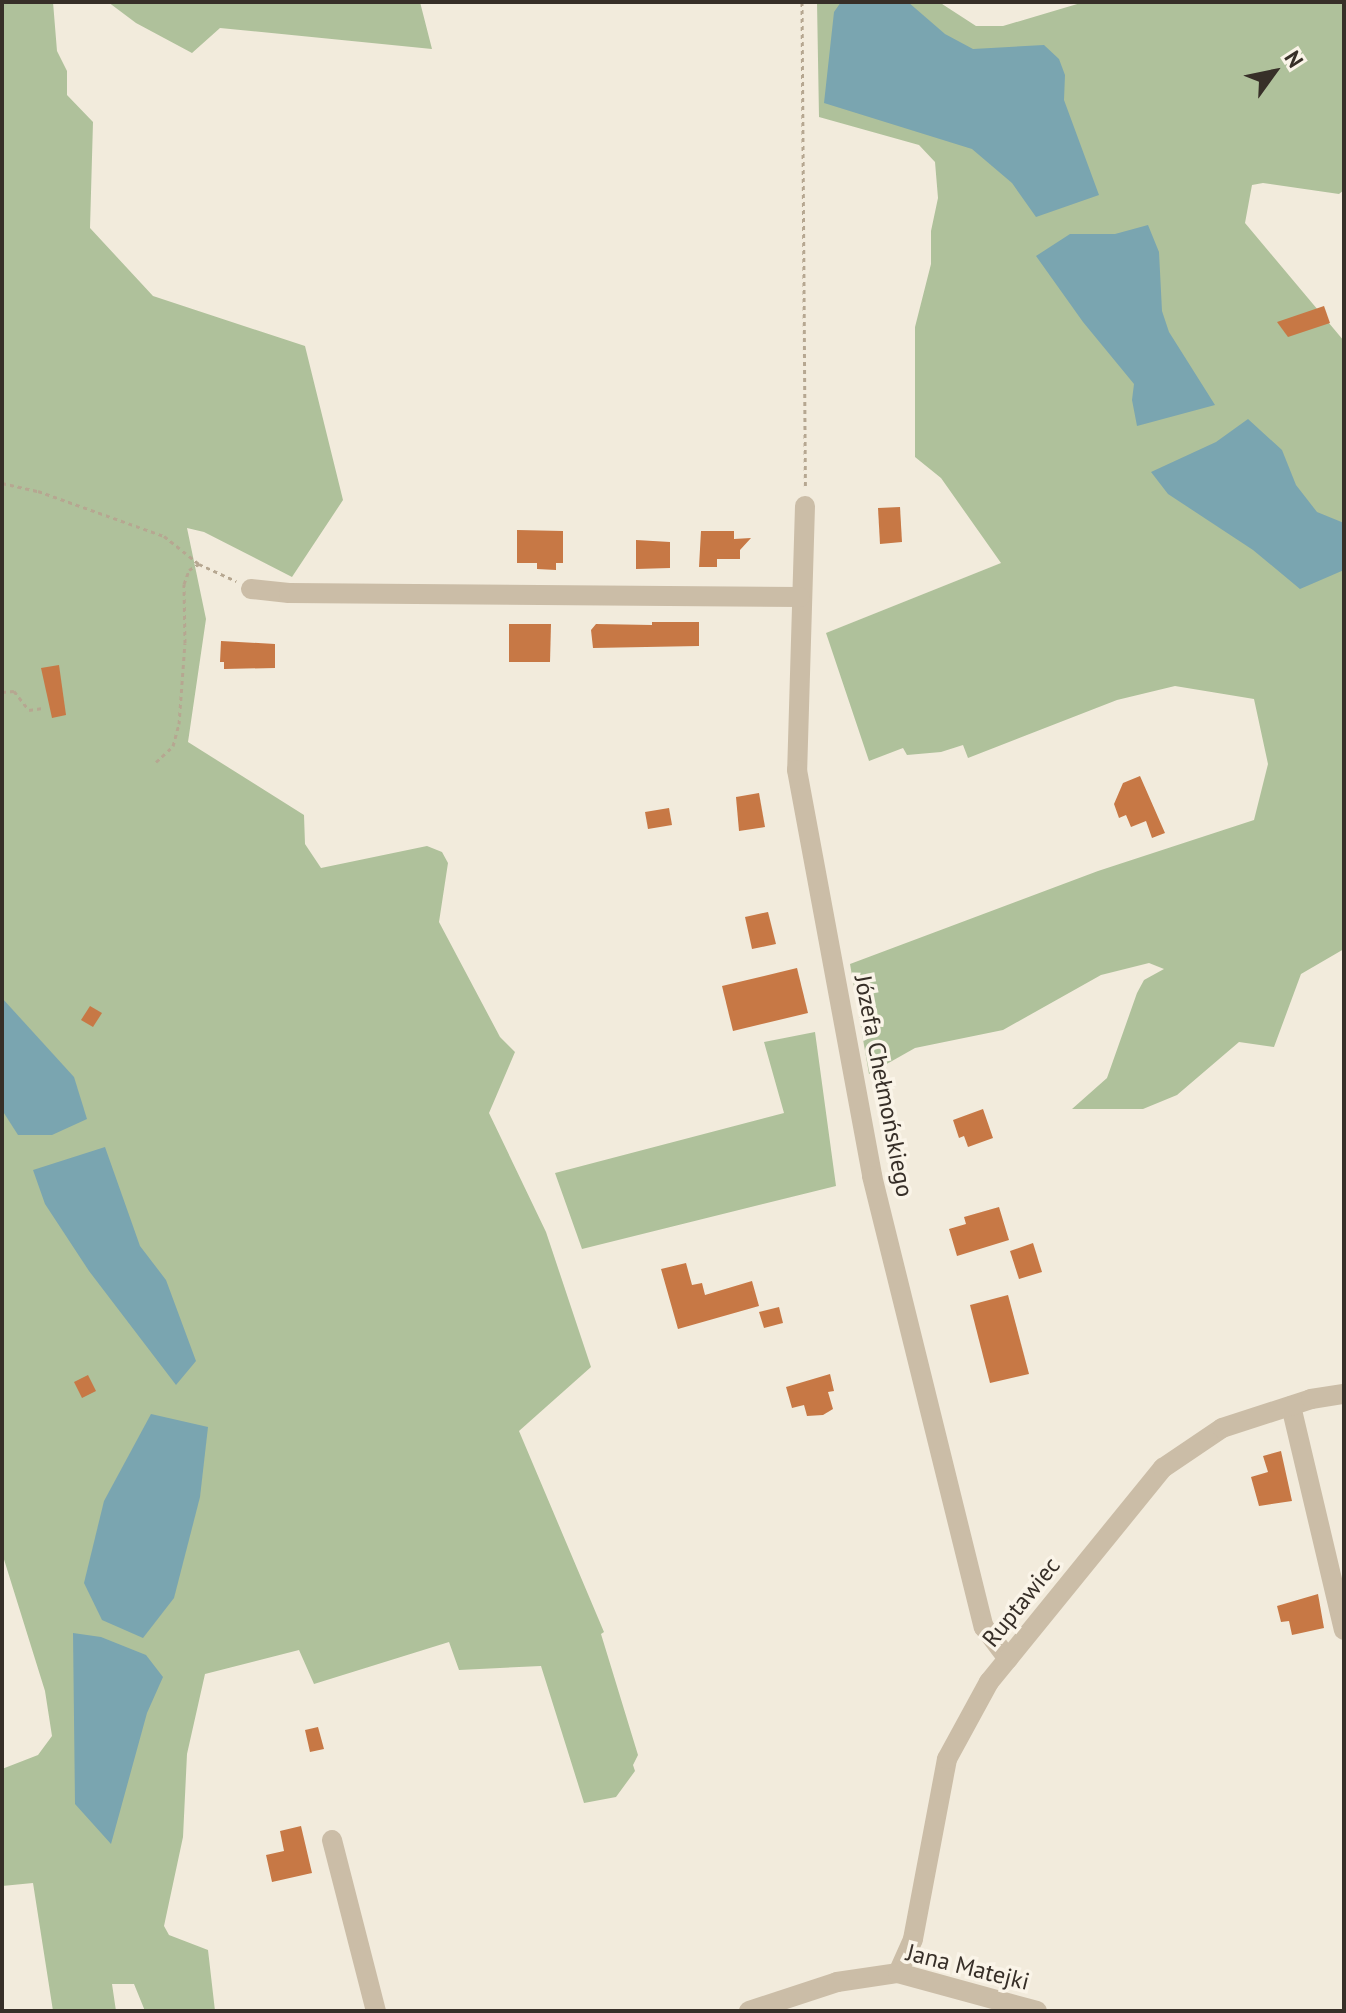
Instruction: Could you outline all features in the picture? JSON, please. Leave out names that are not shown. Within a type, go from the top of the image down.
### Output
[{"type":"street","name":"Józefa Chełmońskiego","points":[[805,507],[797,770],[872,1176],[984,1627],[1008,1659]]},
{"type":"street","points":[[251,589],[289,593],[800,597]]},
{"type":"street","name":"Ruptawiec","points":[[898,1973],[913,1939],[947,1759],[989,1682],[1163,1468],[1222,1428],[1291,1406],[1344,1394]]},
{"type":"street","points":[[1291,1406],[1335,1549],[1344,1630]]},
{"type":"street","points":[[332,1840],[376,2011]]},
{"type":"street","name":"Jana Matejki","points":[[749,2011],[837,1982],[898,1973],[1037,2011]]},
{"type":"path","points":[[802,2],[805,507]]},
{"type":"path","points":[[2,22],[2,63]]},
{"type":"path","points":[[2,483],[38,491],[164,536],[199,564],[251,589]]},
{"type":"path","points":[[156,762],[173,746],[179,724],[185,643],[184,584],[189,570],[199,564]]},
{"type":"path","points":[[2,692],[14,691],[29,710],[43,708]]},
{"type":"green space","points":[[2,2],[53,2],[57,51],[67,71],[67,95],[93,122],[90,228],[153,296],[305,346],[343,500],[292,577],[204,532],[187,528],[206,619],[188,742],[304,815],[305,844],[321,868],[427,846],[442,852],[448,863],[439,922],[500,1037],[515,1052],[489,1113],[546,1232],[591,1367],[519,1431],[604,1632],[601,1634],[638,1755],[633,1765],[635,1771],[616,1797],[584,1803],[541,1666],[459,1670],[449,1642],[314,1684],[299,1650],[205,1674],[187,1754],[183,1837],[164,1926],[169,1935],[208,1950],[215,2011],[145,2011],[134,1984],[112,1984],[116,2011],[53,2011],[33,1883],[2,1886],[2,1769],[38,1755],[52,1736],[45,1691],[2,1553]]},
{"type":"green space","points":[[108,2],[420,2],[432,49],[220,28],[192,53],[136,23]]},
{"type":"green space","points":[[817,2],[939,2],[976,26],[1003,26],[1084,2],[1344,2],[1344,190],[1339,194],[1263,183],[1252,185],[1245,223],[1344,341],[1344,949],[1301,974],[1274,1047],[1239,1042],[1177,1095],[1143,1109],[1072,1109],[1107,1078],[1137,993],[1144,980],[1164,969],[1149,963],[1101,975],[1003,1030],[915,1048],[869,1074],[850,964],[1098,871],[1254,820],[1268,764],[1254,699],[1175,686],[1117,700],[968,758],[963,745],[941,752],[907,755],[903,748],[869,761],[826,633],[1001,563],[941,478],[915,457],[915,327],[931,264],[931,231],[938,198],[935,162],[919,145],[819,117]]},
{"type":"green space","points":[[815,1032],[836,1186],[582,1249],[555,1173],[784,1113],[764,1042]]},
{"type":"water","points":[[841,2],[908,2],[945,34],[973,49],[1044,45],[1059,59],[1065,75],[1064,100],[1099,195],[1036,217],[1012,183],[972,149],[824,103],[834,12]]},
{"type":"water","points":[[1148,225],[1159,252],[1162,311],[1169,332],[1215,405],[1137,426],[1132,400],[1134,384],[1083,322],[1036,256],[1070,234],[1115,234]]},
{"type":"water","points":[[1248,419],[1282,450],[1296,485],[1317,512],[1344,523],[1344,570],[1300,589],[1253,550],[1168,494],[1151,472],[1216,442]]},
{"type":"water","points":[[2,998],[74,1077],[87,1119],[52,1135],[18,1135],[2,1110]]},
{"type":"water","points":[[105,1147],[140,1246],[166,1280],[196,1361],[176,1385],[89,1271],[45,1204],[33,1170]]},
{"type":"water","points":[[151,1414],[208,1427],[200,1497],[174,1598],[143,1638],[102,1620],[84,1583],[104,1501]]},
{"type":"water","points":[[73,1633],[101,1637],[146,1655],[163,1677],[147,1713],[111,1844],[75,1804]]},
{"type":"building","points":[[1324,306],[1330,323],[1288,337],[1277,322]]},
{"type":"building","points":[[900,507],[902,542],[880,544],[878,508]]},
{"type":"building","points":[[517,530],[563,531],[563,563],[556,563],[556,570],[537,569],[537,563],[517,563]]},
{"type":"building","points":[[701,531],[734,531],[734,539],[751,538],[740,550],[740,559],[717,559],[717,567],[699,567]]},
{"type":"building","points":[[636,540],[670,542],[670,568],[636,569]]},
{"type":"building","points":[[652,622],[699,622],[699,646],[593,648],[591,630],[596,624],[652,625]]},
{"type":"building","points":[[509,624],[551,624],[550,662],[509,662]]},
{"type":"building","points":[[221,641],[275,644],[275,668],[224,669],[224,662],[220,662]]},
{"type":"building","points":[[59,665],[66,715],[52,718],[41,668]]},
{"type":"building","points":[[1140,776],[1165,833],[1152,838],[1146,821],[1131,827],[1126,815],[1119,818],[1114,804],[1123,783]]},
{"type":"building","points":[[759,793],[765,827],[739,831],[736,797]]},
{"type":"building","points":[[669,808],[672,825],[648,829],[645,812]]},
{"type":"building","points":[[768,912],[776,944],[752,949],[745,917]]},
{"type":"building","points":[[797,968],[808,1013],[733,1031],[722,986]]},
{"type":"building","points":[[90,1006],[102,1013],[93,1027],[81,1020]]},
{"type":"building","points":[[983,1109],[993,1138],[968,1147],[964,1136],[959,1138],[953,1120]]},
{"type":"building","points":[[999,1207],[1009,1240],[957,1256],[949,1229],[966,1224],[964,1217]]},
{"type":"building","points":[[1033,1243],[1042,1272],[1019,1279],[1010,1251]]},
{"type":"building","points":[[686,1263],[692,1285],[702,1283],[705,1295],[752,1281],[759,1306],[678,1329],[661,1269]]},
{"type":"building","points":[[1008,1295],[1029,1374],[990,1383],[970,1305]]},
{"type":"building","points":[[779,1307],[783,1323],[764,1328],[759,1312]]},
{"type":"building","points":[[830,1374],[834,1391],[828,1392],[833,1409],[823,1415],[807,1416],[804,1405],[792,1408],[786,1387]]},
{"type":"building","points":[[88,1375],[96,1391],[82,1398],[74,1382]]},
{"type":"building","points":[[1281,1451],[1292,1501],[1259,1506],[1251,1477],[1268,1472],[1263,1456]]},
{"type":"building","points":[[1318,1594],[1324,1628],[1292,1635],[1289,1621],[1281,1622],[1277,1606]]},
{"type":"building","points":[[318,1727],[324,1749],[310,1752],[305,1730]]},
{"type":"building","points":[[301,1826],[312,1873],[272,1882],[266,1855],[284,1851],[280,1831]]}]
